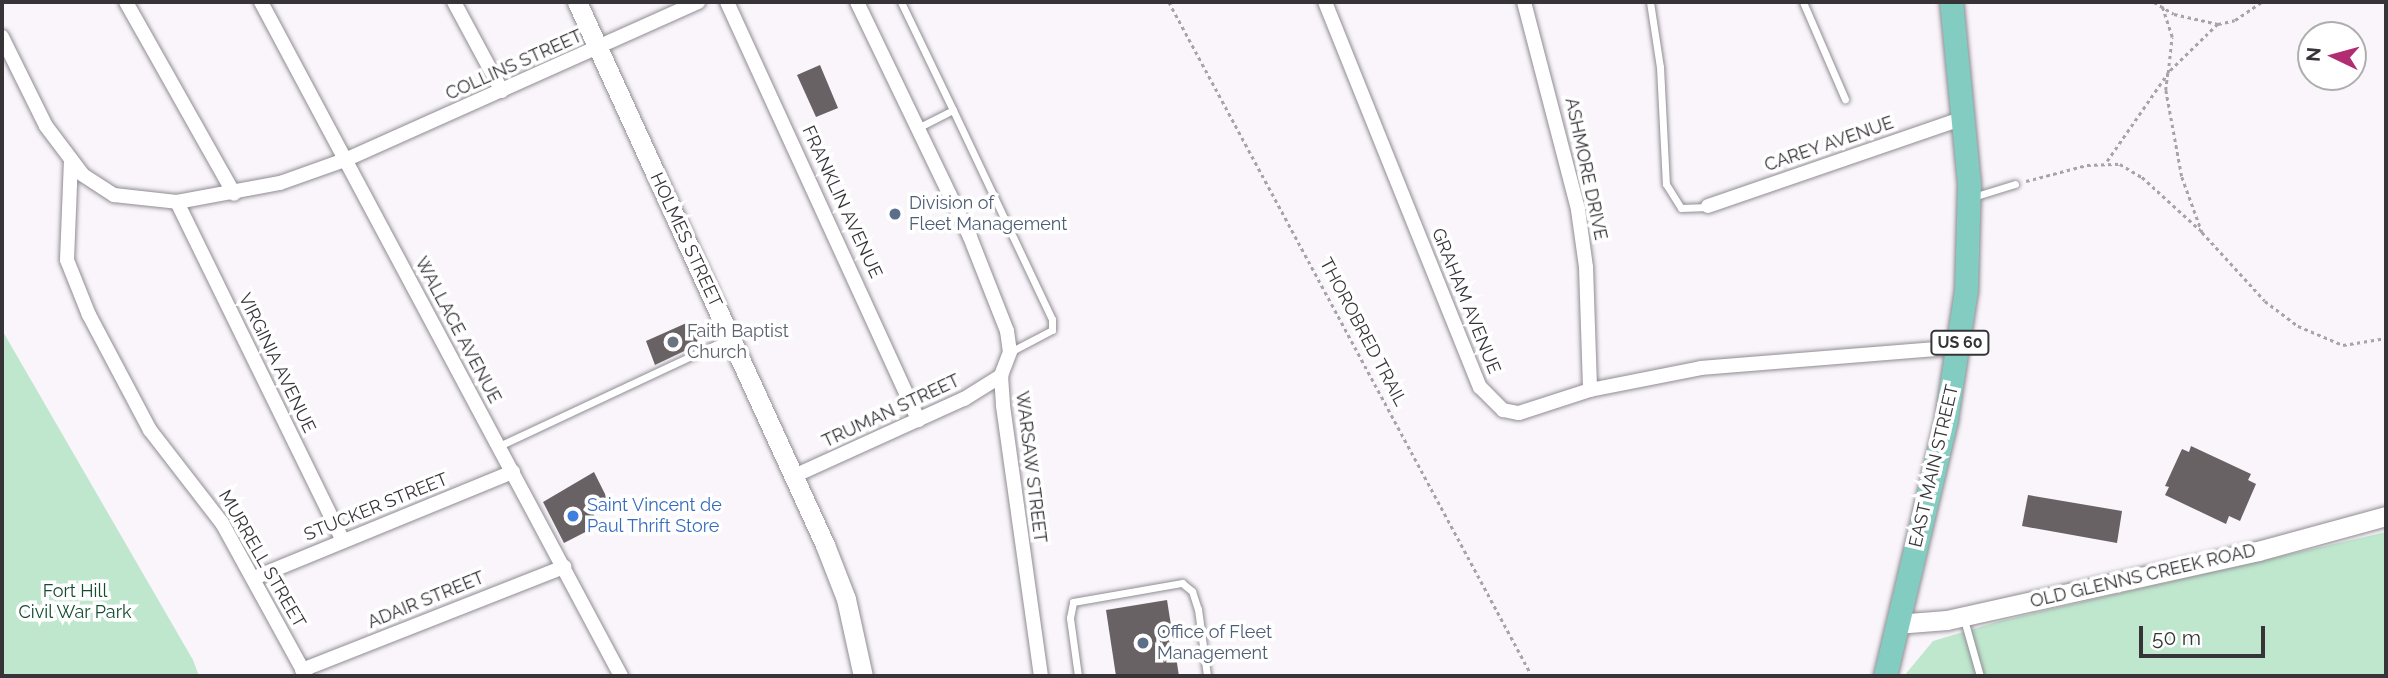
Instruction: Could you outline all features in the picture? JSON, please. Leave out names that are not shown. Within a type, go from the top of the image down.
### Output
[{"type":"main road","name":"HOLMES STREET","points":[[577,2],[794,476],[846,598],[863,676]]},
{"type":"main road","name":"EAST MAIN STREET","points":[[1885,676],[1960,347],[1969,198],[1951,2]]},
{"type":"main road","name":"OLD GLENNS CREEK ROAD","points":[[1896,624],[1963,616],[2259,551],[2386,516]]},
{"type":"street","points":[[126,2],[234,194]]},
{"type":"street","name":"WALLACE AVENUE","points":[[261,2],[621,676]]},
{"type":"street","points":[[454,2],[502,91]]},
{"type":"street","name":"COLLINS STREET","points":[[2,37],[46,126],[83,175],[114,195],[177,202],[234,194],[345,160],[698,2]]},
{"type":"street","name":"FRANKLIN AVENUE","points":[[727,2],[918,420]]},
{"type":"street","points":[[857,2],[988,280],[1010,352]]},
{"type":"street","name":"GRAHAM AVENUE","points":[[1325,2],[1480,387],[1503,410],[1519,413],[1590,390],[1701,369],[1960,347]]},
{"type":"street","name":"ASHMORE DRIVE","points":[[1524,2],[1578,210],[1586,267],[1590,390]]},
{"type":"street","name":"CAREY AVENUE","points":[[1708,206],[1963,118]]},
{"type":"street","name":"MURRELL STREET","points":[[72,160],[66,242],[73,279],[119,379],[150,430],[211,505],[254,578],[304,673]]},
{"type":"street","name":"VIRGINIA AVENUE","points":[[177,202],[343,541]]},
{"type":"street","name":"WARSAW STREET","points":[[1010,352],[1001,376],[1041,676]]},
{"type":"street","name":"TRUMAN STREET","points":[[794,476],[918,420],[1001,376]]},
{"type":"street","name":"STUCKER STREET","points":[[254,578],[513,472]]},
{"type":"street","name":"ADAIR STREET","points":[[304,673],[564,566]]},
{"type":"lane","points":[[901,2],[1052,319],[1052,330],[1010,352]]},
{"type":"lane","points":[[1650,2],[1660,67],[1666,184],[1681,208],[1708,206]]},
{"type":"lane","points":[[1803,2],[1845,99]]},
{"type":"lane","points":[[918,128],[953,110]]},
{"type":"lane","points":[[1969,198],[2015,184]]},
{"type":"lane","points":[[499,446],[731,338]]},
{"type":"lane","points":[[1078,676],[1070,618],[1073,602],[1182,583],[1192,591],[1198,609],[1207,676]]},
{"type":"lane","points":[[1963,616],[1980,676]]},
{"type":"path","name":"THOROBRED TRAIL","points":[[1169,2],[1532,676]]},
{"type":"path","points":[[2154,2],[2174,14],[2218,24],[2235,20],[2262,2]]},
{"type":"path","points":[[2162,7],[2172,37],[2168,102],[2179,164],[2202,232]]},
{"type":"path","points":[[2106,162],[2168,73],[2218,24]]},
{"type":"path","points":[[2015,184],[2106,162],[2142,177],[2202,232],[2265,301],[2298,327],[2343,345],[2386,338]]},
{"type":"green space","name":"Fort Hill Civil War Park","points":[[2,330],[193,660],[199,676],[2,676]]},
{"type":"green space","points":[[2386,532],[2386,676],[1904,676],[1933,641],[2000,621]]},
{"type":"building","points":[[820,65],[838,108],[816,117],[797,75]]},
{"type":"building","name":"Faith Baptist Church","points":[[691,321],[702,334],[697,337],[699,344],[655,365],[646,341]]},
{"type":"building","points":[[2191,446],[2251,474],[2248,480],[2256,484],[2240,521],[2229,516],[2226,524],[2165,495],[2169,487],[2165,486],[2182,449],[2189,452]]},
{"type":"building","name":"Saint Vincent de Paul Thrift Store","points":[[594,472],[607,498],[590,507],[599,525],[564,543],[543,502]]},
{"type":"building","points":[[2028,495],[2122,511],[2117,543],[2022,526]]},
{"type":"building","name":"Office of Fleet Management","points":[[1167,600],[1179,676],[1116,676],[1106,610]]},
{"type":"place","name":"Division of Fleet Management","points":[[895,214]]},
{"type":"place","name":"Faith Baptist Church","points":[[673,342]]},
{"type":"place","name":"Saint Vincent de Paul Thrift Store","points":[[573,516]]},
{"type":"place","name":"Office of Fleet Management","points":[[1143,643]]}]
